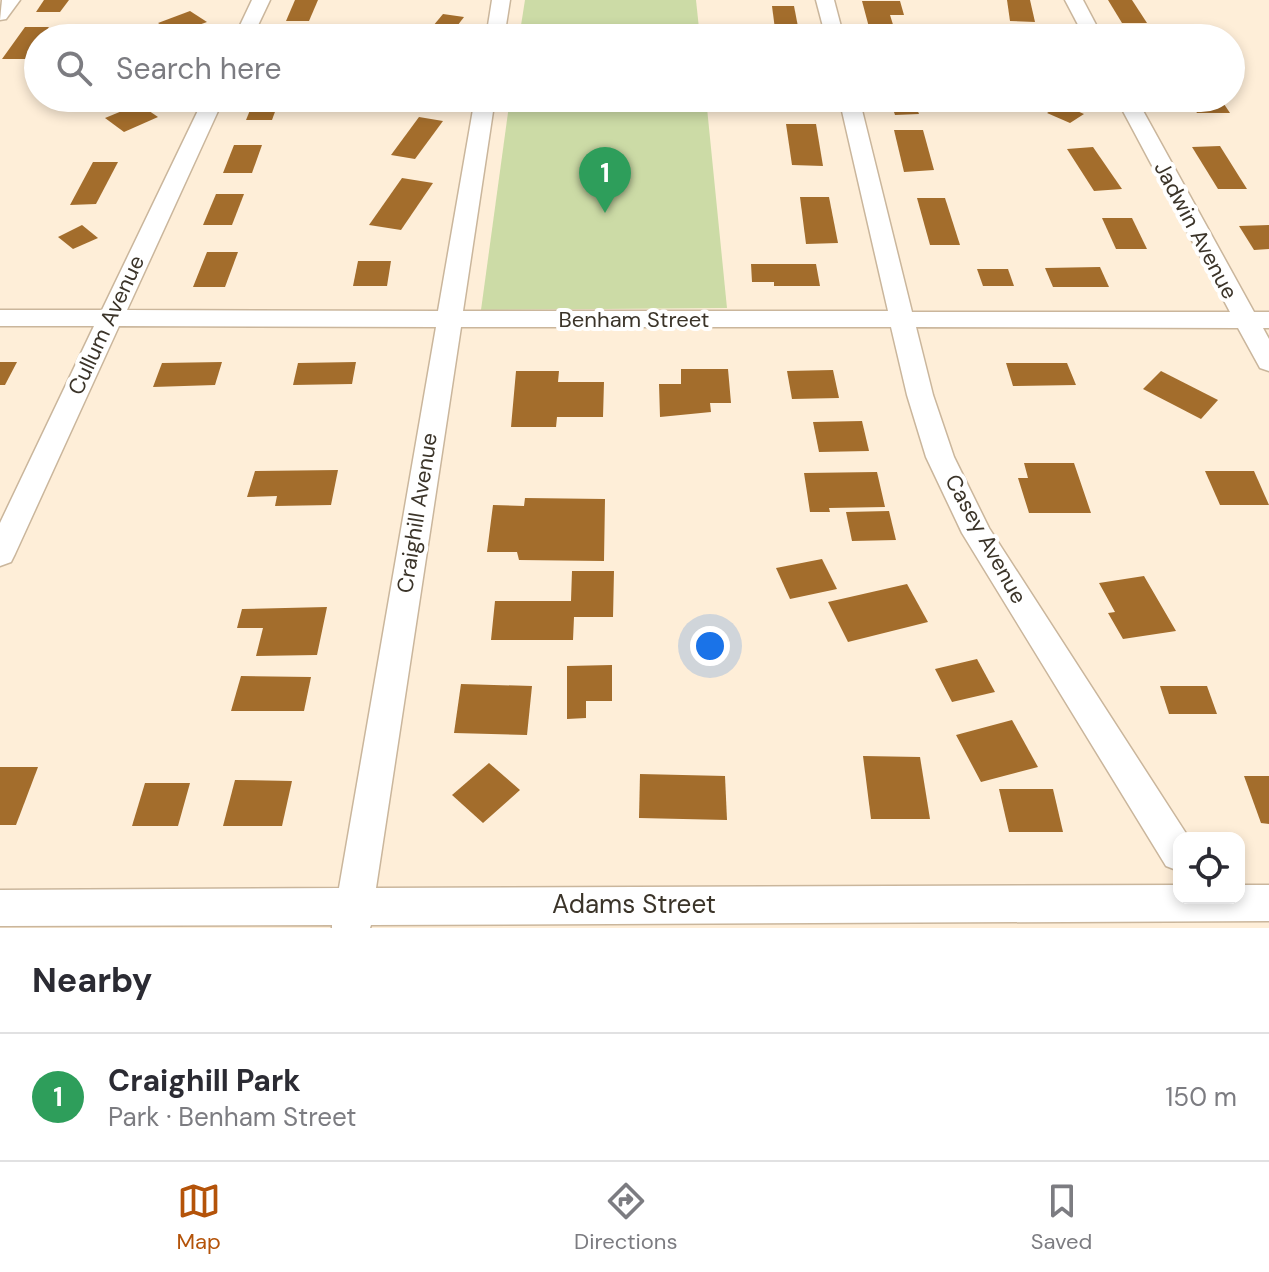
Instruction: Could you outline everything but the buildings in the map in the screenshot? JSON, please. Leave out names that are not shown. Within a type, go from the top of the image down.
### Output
[{"type":"street","points":[[0,15],[11,0]]},
{"type":"street","points":[[250,24],[261,0]]},
{"type":"street","points":[[497,24],[501,0]]},
{"type":"street","points":[[825,0],[831,24]]},
{"type":"street","points":[[1074,0],[1087,24]]},
{"type":"street","name":"Cullum Avenue","points":[[0,554],[108,318],[207,112]]},
{"type":"street","name":"Craighill Avenue","points":[[352,916],[483,112]]},
{"type":"street","name":"Casey Avenue","points":[[852,112],[920,395],[940,457],[977,533],[1173,844]]},
{"type":"street","name":"Jadwin Avenue","points":[[1134,112],[1256,320],[1269,362]]},
{"type":"street","name":"Benham Street","points":[[0,318],[1256,320]]},
{"type":"street","name":"Adams Street","points":[[0,908],[352,916],[1214,910],[1269,903]]},
{"type":"green space","points":[[525,0],[696,0],[699,24],[521,24]]},
{"type":"green space","points":[[508,112],[707,112],[727,308],[481,310]]},
{"type":"place","name":"Craighill Park","points":[[605,213]]}]
